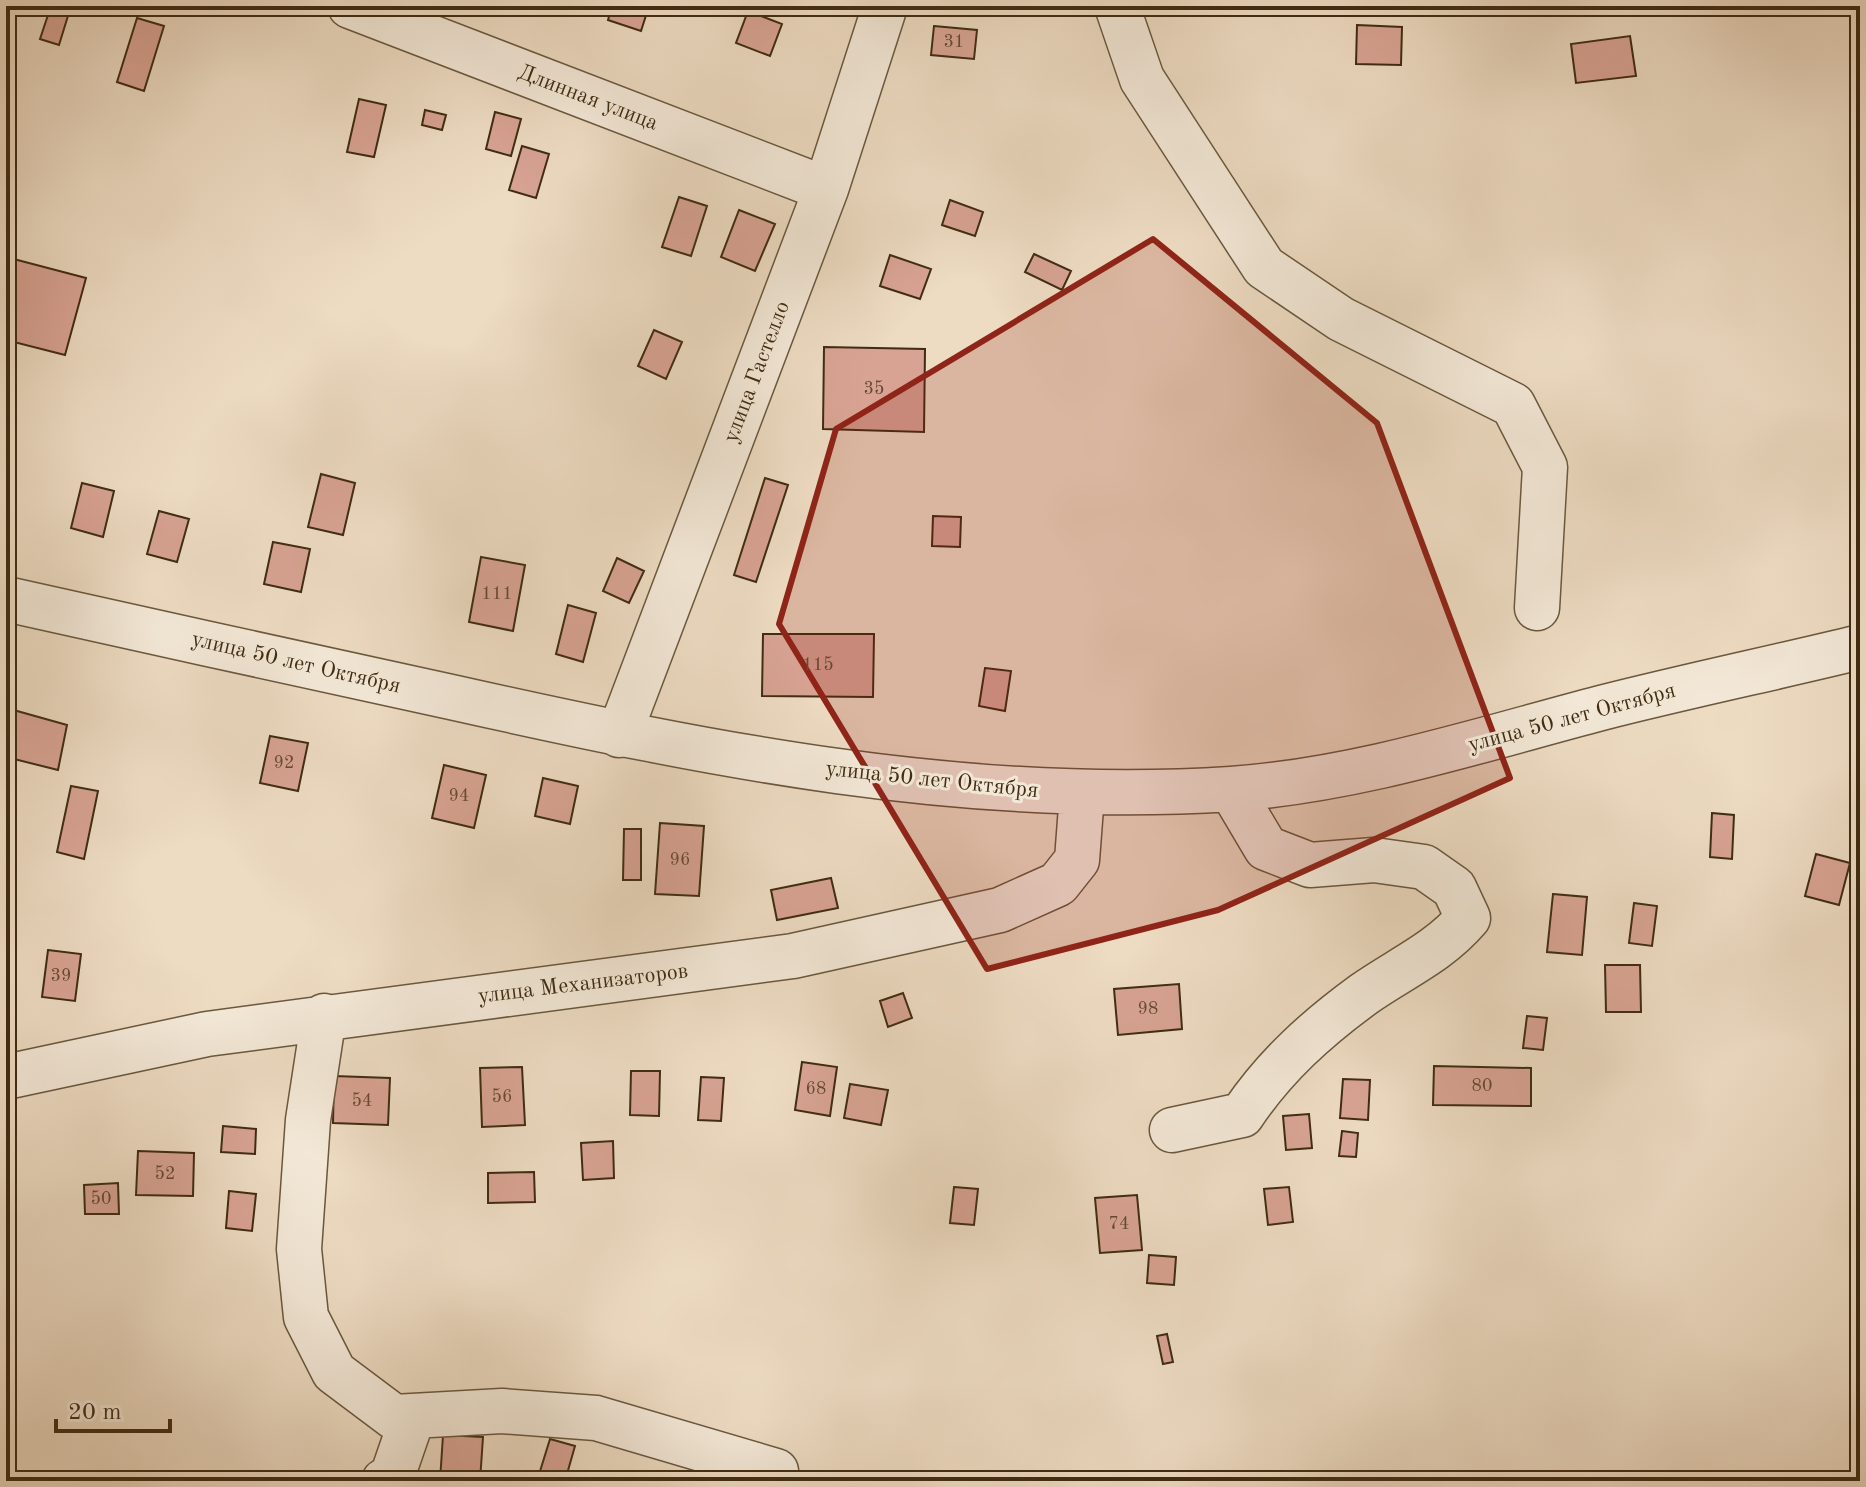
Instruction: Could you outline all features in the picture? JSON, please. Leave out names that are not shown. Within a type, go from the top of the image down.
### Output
[{"type":"street","name":"Длинная улица","points":[[350,6],[826,189]]},
{"type":"street","name":"улица Гастелло","points":[[619,735],[826,189],[885,6]]},
{"type":"street","points":[[1117,6],[1142,79],[1264,267],[1341,319],[1513,405],[1545,467],[1537,608]]},
{"type":"street","name":"улица 50 лет Октября","points":[[6,599],[619,735],[877,779],[1082,794],[1231,789],[1302,782],[1423,757],[1603,708],[1860,647]]},
{"type":"street","points":[[1172,1130],[1242,1115],[1268,1077],[1309,1037],[1365,993],[1448,941],[1468,918],[1454,888],[1424,867],[1374,860],[1310,865],[1266,848],[1231,789]]},
{"type":"street","name":"улица Механизаторов","points":[[6,1077],[207,1034],[324,1016],[793,956],[1000,910],[1058,884],[1077,860],[1082,794]]},
{"type":"street","points":[[324,1016],[308,1120],[299,1249],[306,1317],[334,1372],[394,1417],[502,1411],[596,1418],[776,1471]]},
{"type":"street","points":[[384,1481],[392,1477],[413,1416]]},
{"type":"highlighted area","points":[[1153,239],[1377,423],[1510,778],[1218,910],[987,969],[779,624],[836,429]]},
{"type":"building","points":[[51,6],[71,6],[59,45],[40,39]]},
{"type":"building","points":[[612,6],[649,6],[641,31],[608,20]]},
{"type":"building","points":[[748,11],[782,24],[770,56],[736,43]]},
{"type":"building","points":[[137,18],[164,26],[144,91],[117,82]]},
{"type":"building","points":[[1357,25],[1402,27],[1401,65],[1356,64]]},
{"type":"building","points":[[934,26],[977,30],[974,59],[931,55]]},
{"type":"building","points":[[1630,36],[1636,76],[1576,83],[1571,44]]},
{"type":"building","points":[[359,99],[386,105],[374,157],[347,152]]},
{"type":"building","points":[[425,110],[446,115],[442,130],[422,125]]},
{"type":"building","points":[[495,112],[521,119],[511,156],[486,149]]},
{"type":"building","points":[[522,146],[549,154],[536,198],[509,190]]},
{"type":"building","points":[[679,197],[707,206],[691,256],[662,247]]},
{"type":"building","points":[[950,200],[983,212],[975,236],[942,225]]},
{"type":"building","points":[[739,210],[775,224],[755,271],[721,257]]},
{"type":"building","points":[[1034,254],[1071,271],[1062,290],[1025,272]]},
{"type":"building","points":[[890,255],[931,269],[920,299],[880,286]]},
{"type":"building","points":[[6,257],[86,278],[65,355],[6,340]]},
{"type":"building","points":[[654,330],[682,342],[666,379],[638,366]]},
{"type":"building","points":[[824,347],[925,349],[924,432],[823,429]]},
{"type":"building","points":[[321,474],[355,483],[343,535],[308,527]]},
{"type":"building","points":[[765,478],[788,485],[756,582],[734,575]]},
{"type":"building","points":[[82,483],[114,491],[103,537],[71,528]]},
{"type":"building","points":[[159,511],[189,519],[177,562],[147,554]]},
{"type":"building","points":[[933,516],[961,517],[960,547],[932,546]]},
{"type":"building","points":[[273,542],[310,549],[301,592],[264,584]]},
{"type":"building","points":[[481,557],[525,565],[513,631],[469,622]]},
{"type":"building","points":[[617,558],[644,571],[629,603],[603,591]]},
{"type":"building","points":[[568,605],[596,613],[583,662],[556,654]]},
{"type":"building","points":[[763,634],[874,634],[873,697],[762,696]]},
{"type":"building","points":[[985,668],[1011,671],[1005,711],[979,706]]},
{"type":"building","points":[[10,709],[67,725],[58,770],[6,757]]},
{"type":"building","points":[[270,736],[308,743],[298,791],[260,783]]},
{"type":"building","points":[[444,765],[486,775],[474,828],[432,818]]},
{"type":"building","points":[[543,778],[578,786],[570,824],[535,816]]},
{"type":"building","points":[[71,786],[98,791],[84,859],[57,852]]},
{"type":"building","points":[[1712,813],[1734,815],[1732,859],[1710,857]]},
{"type":"building","points":[[660,823],[704,826],[699,896],[655,894]]},
{"type":"building","points":[[624,829],[641,829],[641,880],[623,880]]},
{"type":"building","points":[[1860,835],[1860,867],[1850,863]]},
{"type":"building","points":[[1816,854],[1850,863],[1839,905],[1805,896]]},
{"type":"building","points":[[831,878],[838,908],[777,920],[771,890]]},
{"type":"building","points":[[1553,894],[1587,897],[1582,955],[1547,952]]},
{"type":"building","points":[[1634,903],[1657,906],[1652,946],[1629,943]]},
{"type":"building","points":[[48,950],[81,954],[75,1001],[42,997]]},
{"type":"building","points":[[1605,965],[1640,965],[1641,1012],[1606,1012]]},
{"type":"building","points":[[1179,984],[1182,1029],[1118,1035],[1114,989]]},
{"type":"building","points":[[903,993],[912,1018],[888,1027],[880,1001]]},
{"type":"building","points":[[1527,1016],[1547,1018],[1543,1050],[1523,1048]]},
{"type":"building","points":[[802,1062],[837,1067],[830,1116],[795,1110]]},
{"type":"building","points":[[1434,1066],[1531,1068],[1531,1106],[1433,1105]]},
{"type":"building","points":[[522,1067],[525,1125],[482,1127],[480,1068]]},
{"type":"building","points":[[631,1071],[660,1071],[659,1116],[630,1115]]},
{"type":"building","points":[[334,1076],[390,1078],[388,1125],[333,1123]]},
{"type":"building","points":[[701,1077],[724,1078],[721,1121],[698,1120]]},
{"type":"building","points":[[1343,1079],[1370,1080],[1368,1120],[1340,1118]]},
{"type":"building","points":[[850,1084],[888,1090],[881,1125],[844,1118]]},
{"type":"building","points":[[1309,1114],[1312,1148],[1286,1150],[1283,1116]]},
{"type":"building","points":[[223,1126],[256,1129],[255,1154],[221,1152]]},
{"type":"building","points":[[1342,1131],[1358,1133],[1356,1157],[1339,1156]]},
{"type":"building","points":[[613,1141],[614,1178],[583,1180],[581,1143]]},
{"type":"building","points":[[138,1151],[194,1153],[193,1196],[136,1195]]},
{"type":"building","points":[[534,1172],[535,1202],[488,1203],[488,1173]]},
{"type":"building","points":[[118,1183],[119,1214],[85,1214],[84,1185]]},
{"type":"building","points":[[954,1187],[978,1189],[974,1225],[950,1223]]},
{"type":"building","points":[[1289,1187],[1293,1222],[1268,1225],[1264,1189]]},
{"type":"building","points":[[229,1191],[256,1194],[252,1231],[226,1228]]},
{"type":"building","points":[[1137,1195],[1142,1250],[1100,1253],[1095,1198]]},
{"type":"building","points":[[1149,1255],[1176,1257],[1174,1285],[1147,1283]]},
{"type":"building","points":[[1167,1334],[1173,1362],[1163,1364],[1157,1336]]},
{"type":"building","points":[[443,1435],[483,1437],[480,1481],[440,1481]]},
{"type":"building","points":[[550,1439],[575,1446],[565,1481],[537,1481]]}]
